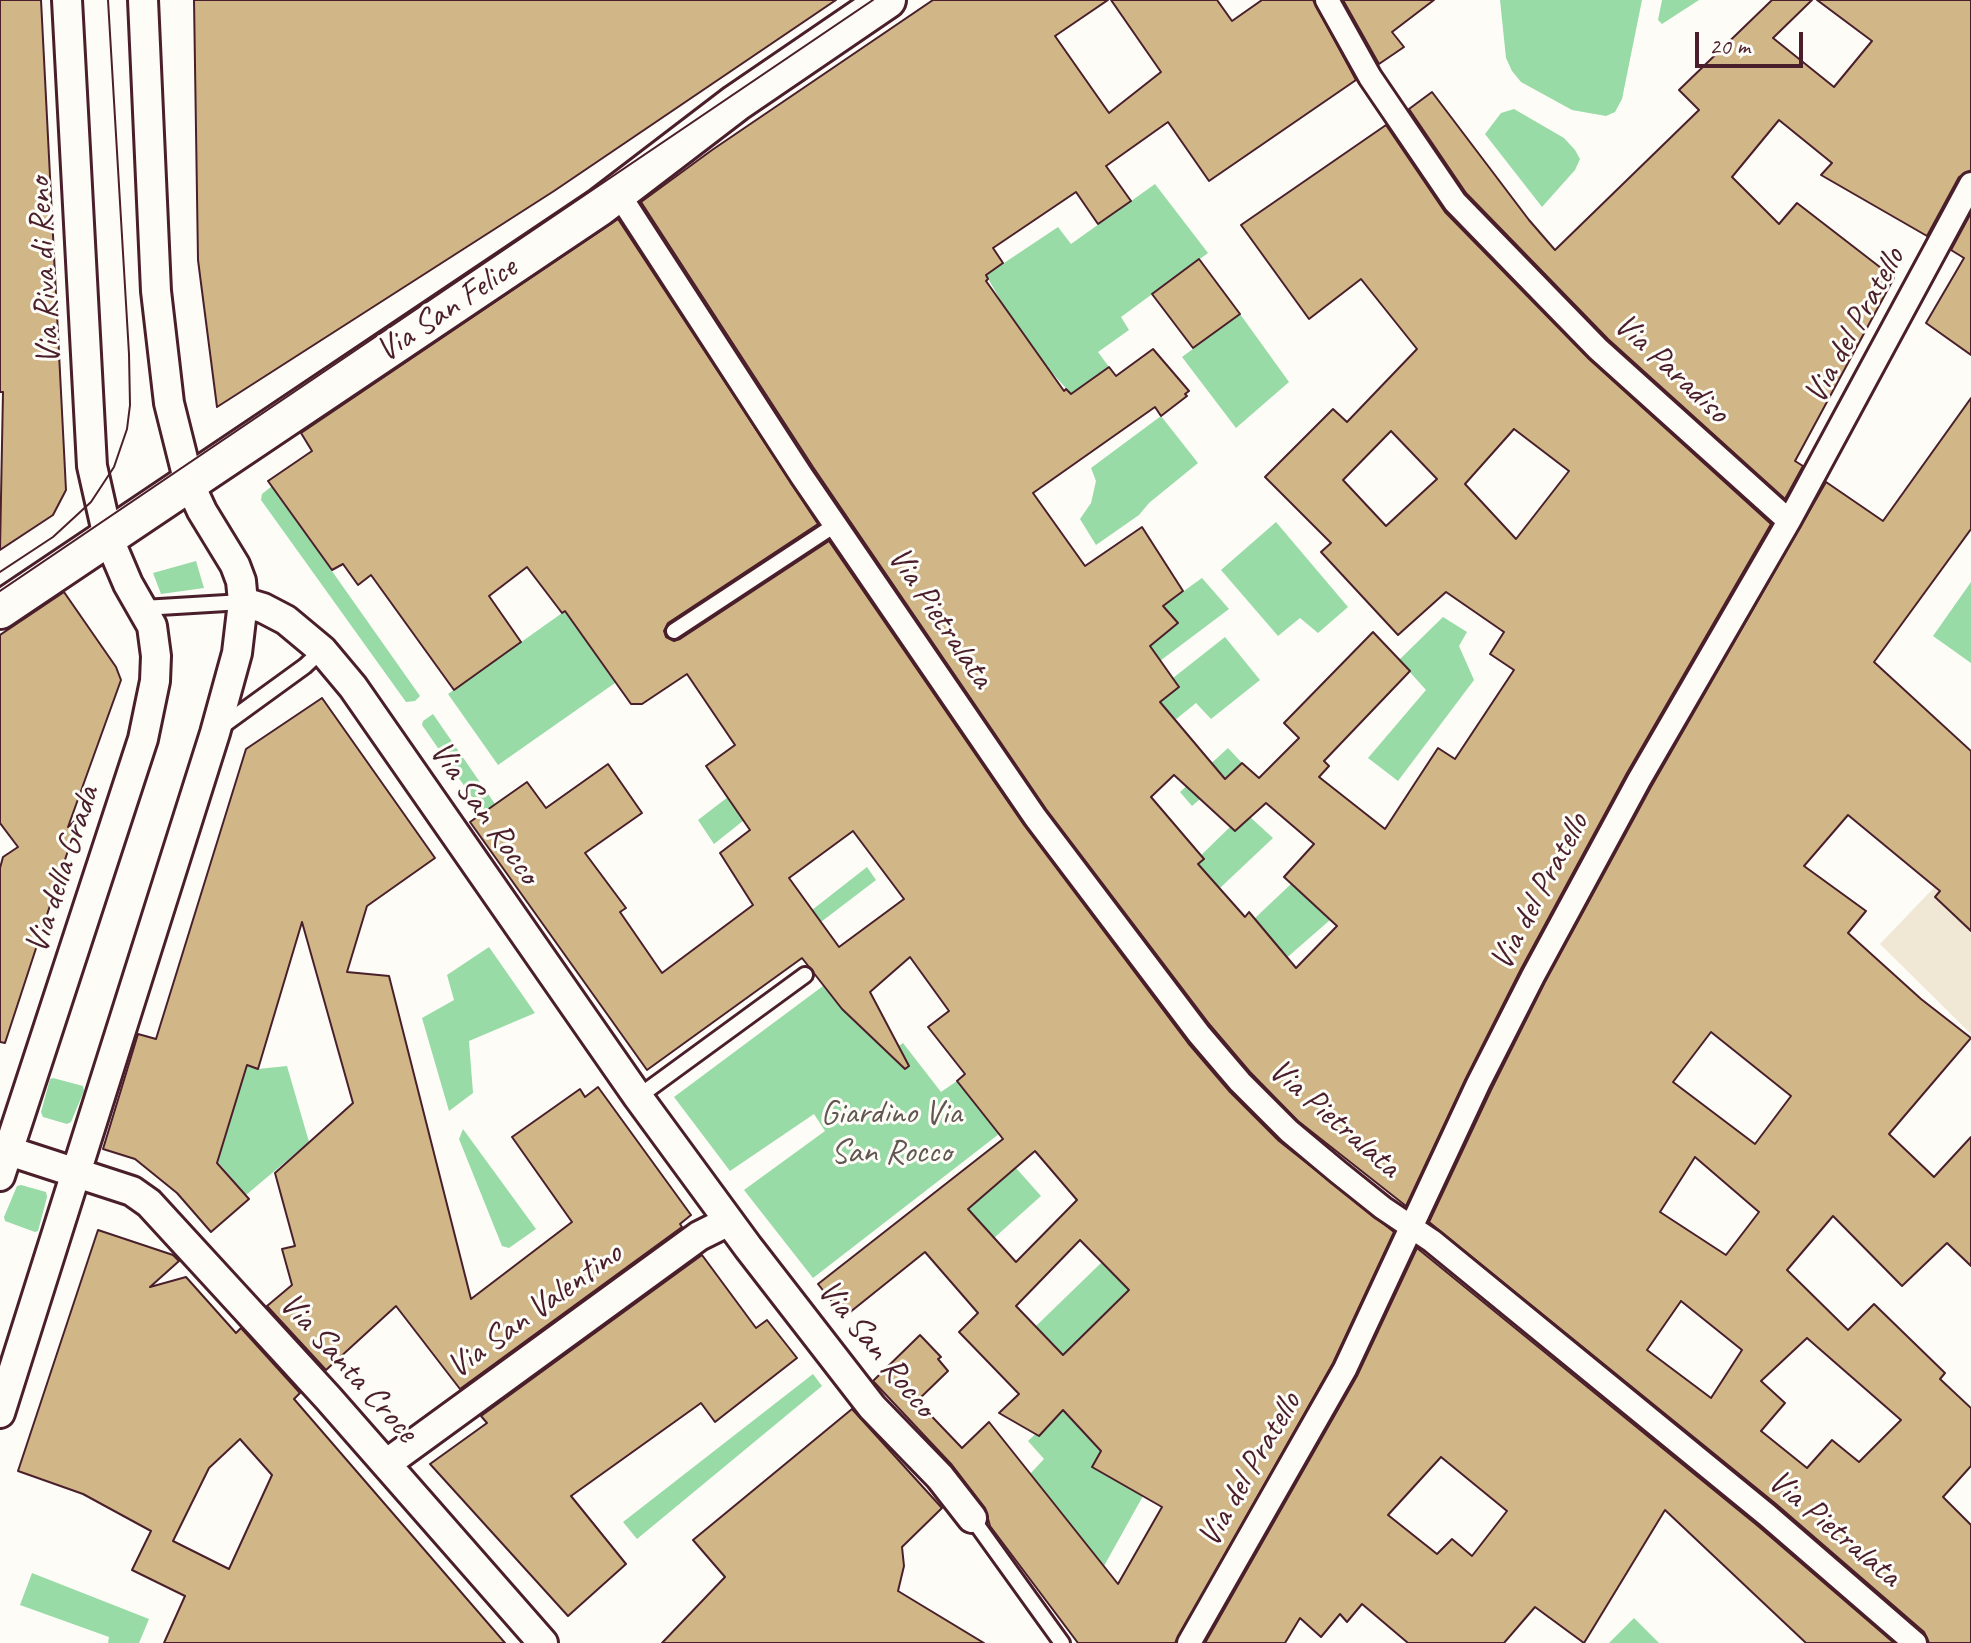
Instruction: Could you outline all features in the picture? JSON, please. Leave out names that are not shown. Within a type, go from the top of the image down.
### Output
[{"type":"street","name":"Via Riva di Reno","points":[[67,0],[90,451],[108,537]]},
{"type":"street","points":[[0,1413],[215,733],[237,653],[243,602],[241,581],[235,565],[189,483],[173,423],[159,325],[143,0]]},
{"type":"street","name":"Via San Felice","points":[[0,610],[530,255],[736,103],[887,0]]},
{"type":"street","name":"Via Paradiso","points":[[1327,0],[1370,77],[1444,188],[1516,258],[1619,370],[1789,521]]},
{"type":"street","name":"Via del Pratello","points":[[1189,1643],[1339,1381],[1533,976],[1639,780],[1789,521],[1971,184]]},
{"type":"street","name":"Via Pietralata","points":[[618,193],[835,525],[1035,817],[1199,1034],[1240,1082],[1289,1131],[1383,1208],[1432,1241],[1767,1515],[1915,1643]]},
{"type":"street","name":"Via della Grada","points":[[76,1173],[4,1163],[143,739],[155,681],[152,626],[128,584],[108,537]]},
{"type":"street","name":"Via San Rocco","points":[[243,602],[277,615],[322,650],[353,687],[638,1097],[729,1221],[864,1398],[940,1477],[972,1518]]},
{"type":"street","name":"Via Santa Croce","points":[[76,1173],[132,1191],[149,1203],[386,1464],[543,1643]]},
{"type":"street","name":"Via San Valentino","points":[[386,1464],[699,1236],[729,1221]]},
{"type":"lane","points":[[674,631],[835,525]]},
{"type":"lane","points":[[143,608],[243,602]]},
{"type":"lane","points":[[215,733],[322,650]]},
{"type":"lane","points":[[638,1097],[805,975]]},
{"type":"lane","name":"Via San Rocco","points":[[972,1518],[1062,1643]]},
{"type":"shaded area","points":[[1971,849],[1971,1034],[1880,944]]},
{"type":"green space","points":[[1500,0],[1642,0],[1622,99],[1615,112],[1606,116],[1572,110],[1521,82],[1506,58]]},
{"type":"green space","points":[[1662,0],[1699,0],[1662,24],[1658,20]]},
{"type":"green space","points":[[1514,109],[1564,138],[1580,159],[1575,170],[1542,207],[1485,134],[1501,113]]},
{"type":"green space","points":[[1155,184],[1208,253],[1121,317],[1129,330],[1098,352],[1109,367],[1071,394],[1048,368],[1005,308],[986,275],[1058,227],[1071,244]]},
{"type":"green space","points":[[1240,314],[1289,382],[1236,428],[1182,357]]},
{"type":"green space","points":[[1161,416],[1198,463],[1139,515],[1096,545],[1080,519],[1091,503],[1096,481],[1091,468]]},
{"type":"green space","points":[[272,486],[420,696],[415,701],[406,702],[261,500],[262,494]]},
{"type":"green space","points":[[1276,522],[1348,607],[1318,633],[1300,618],[1278,636],[1221,570]]},
{"type":"green space","points":[[196,561],[204,588],[161,594],[153,573]]},
{"type":"green space","points":[[1202,578],[1229,609],[1132,682],[1121,668],[1178,624],[1163,606]]},
{"type":"green space","points":[[1971,582],[1971,663],[1933,636]]},
{"type":"green space","points":[[565,611],[615,683],[498,765],[448,694]]},
{"type":"green space","points":[[1443,617],[1467,632],[1459,646],[1474,680],[1398,781],[1368,758],[1426,690],[1399,660]]},
{"type":"green space","points":[[1225,637],[1260,680],[1211,719],[1196,703],[1159,733],[1144,714],[1178,688],[1173,678]]},
{"type":"green space","points":[[433,714],[495,804],[483,813],[422,725]]},
{"type":"green space","points":[[1228,748],[1242,763],[1192,806],[1180,792]]},
{"type":"green space","points":[[767,767],[783,789],[714,844],[698,820]]},
{"type":"green space","points":[[1250,817],[1273,838],[1220,888],[1195,861],[1230,827],[1235,831]]},
{"type":"green space","points":[[867,867],[876,880],[821,922],[812,910]]},
{"type":"green space","points":[[1291,884],[1330,920],[1283,961],[1254,919]]},
{"type":"green space","points":[[489,947],[535,1013],[469,1041],[473,1093],[449,1111],[422,1018],[454,1000],[447,975]]},
{"type":"green space","name":"Giardino Via San Rocco","points":[[823,986],[888,1053],[903,1043],[941,1092],[957,1081],[999,1134],[813,1278],[744,1190],[825,1131],[814,1114],[730,1171],[674,1097]]},
{"type":"green space","points":[[247,1065],[258,1069],[287,1066],[309,1142],[246,1195],[218,1162]]},
{"type":"green space","points":[[50,1079],[83,1086],[84,1091],[71,1122],[67,1124],[43,1117],[41,1112]]},
{"type":"green space","points":[[463,1129],[536,1229],[509,1248],[502,1246],[459,1139]]},
{"type":"green space","points":[[1016,1168],[1041,1196],[994,1238],[955,1220]]},
{"type":"green space","points":[[17,1186],[46,1192],[38,1231],[35,1232],[5,1221]]},
{"type":"green space","points":[[1168,1251],[1063,1355],[1035,1327],[1102,1262]]},
{"type":"green space","points":[[813,1374],[822,1386],[637,1539],[623,1522]]},
{"type":"green space","points":[[1062,1409],[1075,1423],[1083,1417],[1106,1441],[1093,1466],[1143,1496],[1104,1566],[1030,1474],[1044,1459],[1028,1441]]},
{"type":"green space","points":[[32,1573],[149,1619],[139,1643],[108,1643],[109,1637],[20,1605]]},
{"type":"green space","points":[[1634,1618],[1659,1643],[1609,1643]]},
{"type":"building","points":[[0,0],[41,0],[66,490],[53,515],[0,550],[3,392],[0,392]]},
{"type":"building","points":[[194,0],[836,0],[554,191],[217,407],[198,260]]},
{"type":"building","points":[[933,0],[1108,0],[1055,36],[1109,113],[1161,72],[1111,0],[1217,0],[1232,21],[1262,0],[1313,0],[1356,80],[1209,181],[1168,122],[1106,166],[1131,201],[1098,224],[1076,192],[993,248],[1003,263],[986,275],[986,281],[1064,391],[1066,389],[1071,394],[1109,367],[1116,376],[1153,349],[1189,391],[1161,416],[1155,407],[1033,493],[1085,566],[1142,527],[1183,591],[1163,606],[1178,623],[1150,646],[1179,687],[1160,702],[1225,779],[1242,763],[1259,778],[1299,738],[1284,723],[1373,632],[1410,671],[1324,761],[1329,766],[1319,777],[1385,829],[1438,748],[1455,759],[1514,670],[1490,654],[1504,632],[1446,592],[1398,635],[1321,552],[1331,543],[1265,477],[1333,409],[1347,422],[1417,349],[1361,279],[1309,319],[1241,225],[1386,125],[1445,212],[1589,359],[1771,524],[1627,773],[1521,969],[1406,1206],[1298,1121],[1210,1025],[1046,809],[813,467],[641,202]],"holes":[[[1514,429],[1569,471],[1516,539],[1465,484]],[[1391,431],[1437,479],[1386,526],[1343,480]],[[1174,775],[1235,831],[1266,803],[1314,844],[1284,877],[1337,926],[1296,968],[1249,912],[1245,917],[1198,864],[1204,859],[1151,797]]]},
{"type":"building","points":[[1343,0],[1434,0],[1392,32],[1404,47],[1379,64]]},
{"type":"building","points":[[1772,0],[1812,0],[1773,38],[1834,87],[1872,41],[1817,0],[1971,0],[1971,170],[1959,177],[1927,236],[1821,175],[1832,163],[1779,120],[1732,177],[1779,224],[1797,203],[1894,278],[1795,461],[1803,466],[1785,499],[1608,339],[1466,193],[1409,109],[1432,92],[1555,250],[1699,110],[1679,90]]},
{"type":"building","points":[[1971,213],[1971,355],[1926,323],[1964,258],[1951,250]]},
{"type":"building","points":[[618,219],[818,524],[668,623],[664,631],[666,637],[674,641],[680,639],[829,541],[1024,825],[1188,1043],[1230,1092],[1279,1141],[1394,1232],[1333,1363],[1175,1643],[1078,1643],[990,1526],[985,1508],[952,1465],[873,1381],[920,1335],[941,1357],[938,1359],[948,1371],[917,1401],[962,1448],[989,1422],[1118,1584],[1162,1507],[1092,1467],[1101,1451],[1063,1410],[1039,1436],[999,1413],[1019,1394],[959,1332],[978,1313],[925,1252],[844,1317],[818,1284],[1003,1139],[957,1081],[965,1074],[928,1027],[949,1011],[910,957],[870,992],[909,1066],[905,1069],[842,1009],[802,958],[647,1070],[470,822],[527,782],[546,808],[608,764],[642,813],[585,853],[626,908],[620,912],[662,973],[753,905],[720,853],[750,830],[706,766],[735,745],[687,674],[642,704],[631,704],[565,611],[562,613],[527,567],[489,596],[521,642],[454,690],[371,575],[358,585],[343,564],[332,570],[268,481],[312,451],[301,433]],"holes":[[[853,831],[904,899],[839,947],[789,878]],[[1035,1151],[1077,1200],[1016,1262],[968,1209]],[[1080,1240],[1129,1290],[1063,1355],[1016,1306]]]},
{"type":"building","points":[[1199,259],[1240,314],[1193,348],[1152,294]]},
{"type":"building","points":[[1971,398],[1971,529],[1874,662],[1971,751],[1971,931],[1935,897],[1940,891],[1848,815],[1804,866],[1866,911],[1848,933],[1921,999],[1971,1038],[1889,1134],[1934,1177],[1971,1137],[1971,1266],[1947,1243],[1902,1286],[1833,1216],[1787,1270],[1848,1330],[1874,1304],[1945,1373],[1940,1379],[1971,1408],[1971,1466],[1943,1497],[1971,1525],[1971,1643],[1929,1643],[1924,1632],[1776,1504],[1429,1222],[1545,982],[1651,787],[1826,482],[1883,521]],"holes":[[[1711,1032],[1791,1096],[1755,1144],[1673,1082]],[[1695,1157],[1759,1212],[1726,1255],[1660,1212]],[[1681,1301],[1742,1350],[1711,1398],[1647,1350]],[[1807,1338],[1901,1420],[1859,1462],[1832,1440],[1807,1468],[1761,1431],[1785,1403],[1761,1381]]]},
{"type":"building","points":[[64,592],[116,667],[121,680],[68,827],[79,817],[5,1043],[0,1042],[0,868],[3,857],[18,847],[0,823],[0,635]]},
{"type":"building","points":[[322,698],[435,858],[367,906],[347,972],[389,976],[471,1299],[572,1222],[512,1137],[580,1089],[585,1097],[598,1087],[691,1215],[680,1224],[682,1227],[460,1389],[396,1306],[326,1370],[267,1306],[292,1285],[282,1249],[295,1246],[275,1173],[353,1103],[302,922],[258,1069],[247,1065],[217,1163],[249,1199],[211,1232],[177,1193],[135,1159],[103,1149],[138,1034],[156,1039],[246,749]]},
{"type":"building","points":[[98,1230],[173,1255],[179,1261],[150,1287],[186,1277],[236,1333],[241,1328],[300,1393],[294,1399],[505,1643],[164,1643],[185,1596],[132,1570],[151,1531],[83,1494],[18,1471]],"holes":[[[240,1439],[272,1475],[229,1569],[173,1541],[209,1468]]]},
{"type":"building","points":[[1417,1248],[1758,1526],[1894,1643],[1806,1643],[1665,1510],[1584,1643],[1535,1607],[1504,1643],[1408,1643],[1362,1604],[1347,1622],[1340,1614],[1321,1637],[1300,1618],[1285,1643],[1205,1643],[1357,1376]],"holes":[[[1441,1457],[1507,1511],[1472,1556],[1452,1539],[1437,1554],[1388,1515]]]},
{"type":"building","points":[[702,1255],[756,1328],[767,1320],[797,1358],[715,1422],[701,1403],[571,1496],[626,1564],[568,1616],[430,1464],[487,1423],[481,1416]]},
{"type":"building","points":[[852,1409],[942,1508],[902,1547],[904,1566],[898,1591],[984,1643],[662,1643],[725,1577],[693,1540]]},
{"type":"tram line","points":[[0,572],[53,537],[91,502],[114,467],[127,429],[129,354],[108,0]]},
{"type":"tram line","points":[[0,591],[873,0]]}]
